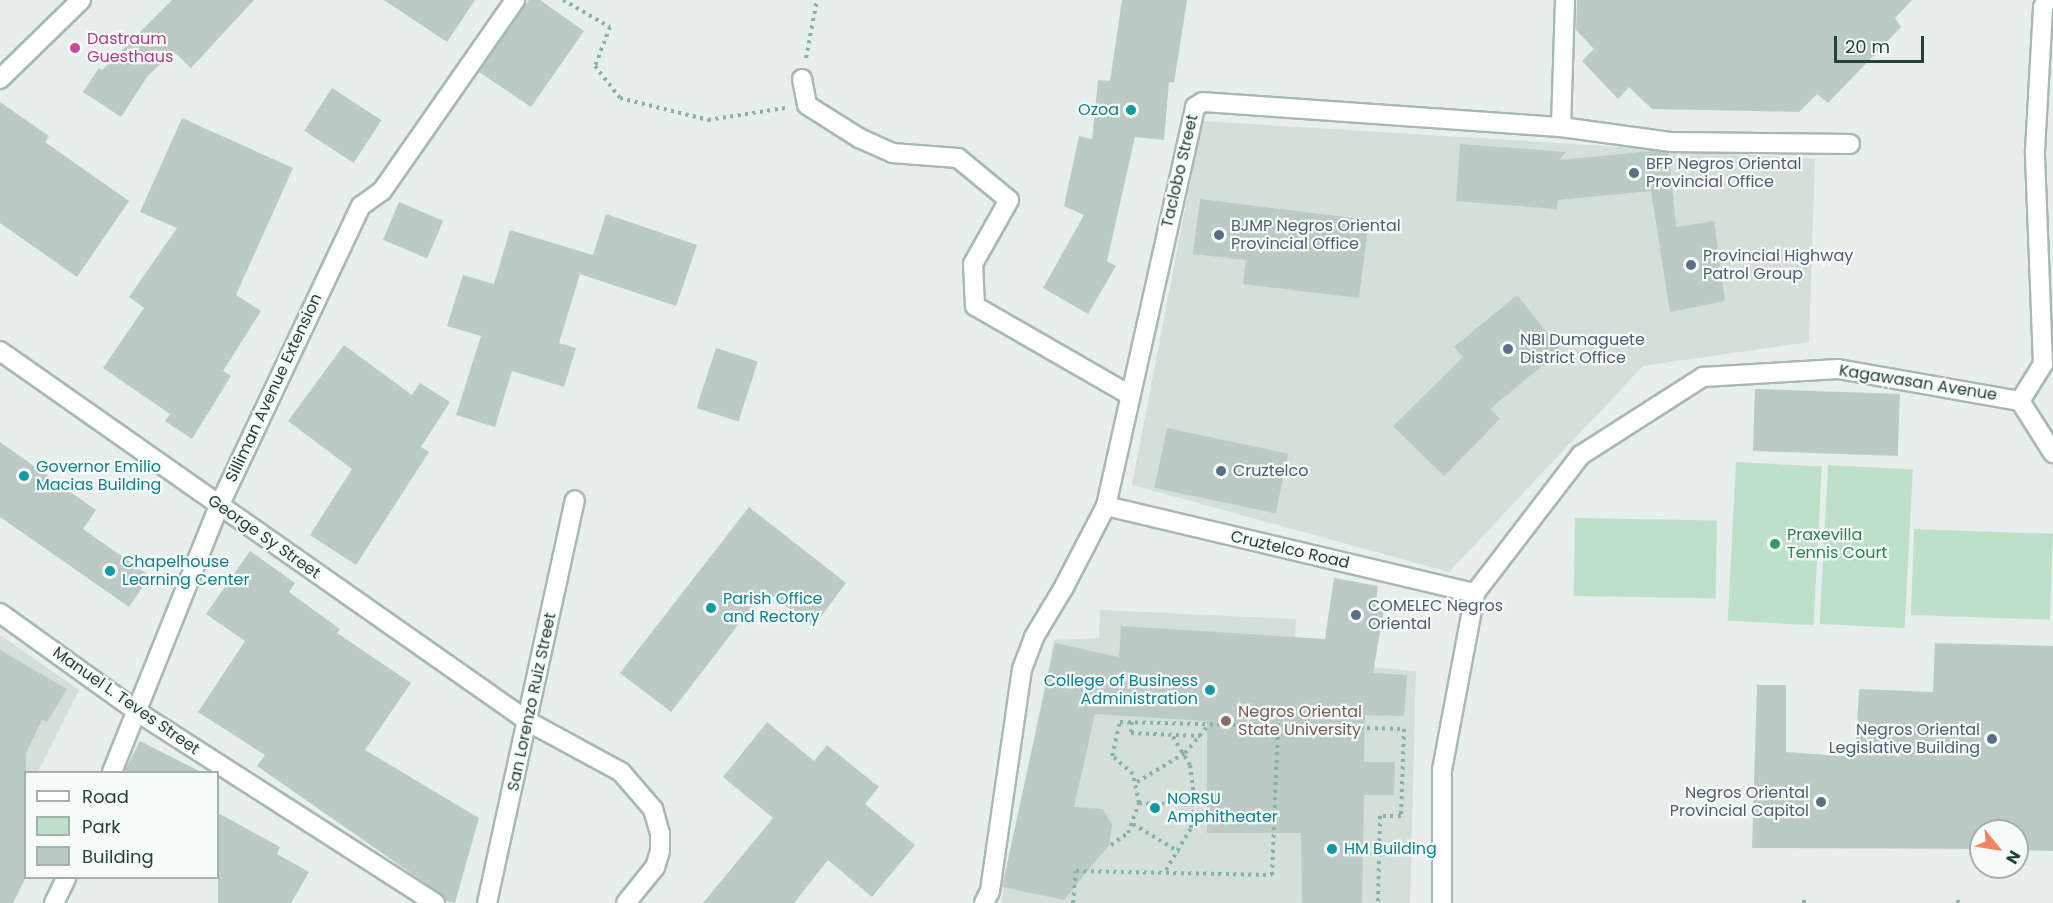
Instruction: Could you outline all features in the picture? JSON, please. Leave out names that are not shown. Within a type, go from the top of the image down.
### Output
[{"type":"street","points":[[0,79],[81,0]]},
{"type":"street","name":"Silliman Avenue Extension","points":[[112,771],[139,713],[219,506],[361,206],[381,191],[514,0]]},
{"type":"street","points":[[1565,0],[1561,127],[1670,142],[1850,144]]},
{"type":"street","points":[[2020,401],[2043,364],[2035,151],[2043,7],[2047,0]]},
{"type":"street","points":[[802,79],[807,105],[859,138],[892,153],[958,158],[1009,200],[972,264],[975,306],[1130,395]]},
{"type":"street","name":"Taclobo Street","points":[[984,903],[990,891],[1022,669],[1034,637],[1064,587],[1106,506],[1190,116],[1203,102],[1561,127]]},
{"type":"street","name":"George Sy Street","points":[[0,351],[529,722],[621,772],[653,808],[660,851],[655,867],[627,903]]},
{"type":"street","name":"Kagawasan Avenue","points":[[1442,903],[1442,770],[1474,593],[1581,455],[1703,377],[1839,369],[2020,401],[2053,453]]},
{"type":"street","name":"San Lorenzo Ruiz Street","points":[[487,903],[529,722],[575,501]]},
{"type":"street","name":"Cruztelco Road","points":[[1106,506],[1474,593]]},
{"type":"street","name":"Manuel L. Teves Street","points":[[0,613],[139,713],[435,903]]},
{"type":"street","points":[[54,903],[66,879]]},
{"type":"path","points":[[563,0],[610,27],[595,66],[620,99],[708,120],[807,105]]},
{"type":"path","points":[[802,79],[817,0]]},
{"type":"path","points":[[1111,845],[1133,824],[1139,803],[1137,782],[1126,765],[1112,756],[1120,722],[1278,728],[1404,729],[1401,816],[1380,816],[1378,903]]},
{"type":"path","points":[[1132,722],[1131,733],[1200,736]]},
{"type":"path","points":[[1166,735],[1167,724]]},
{"type":"path","points":[[1137,782],[1185,753],[1209,725]]},
{"type":"path","points":[[1073,903],[1076,871],[1272,875],[1278,728]]},
{"type":"path","points":[[1166,870],[1179,852],[1191,828],[1195,805],[1194,784],[1185,753],[1172,735]]},
{"type":"path","points":[[1139,803],[1195,805]]},
{"type":"path","points":[[1133,824],[1179,852]]},
{"type":"shaded area","points":[[1202,121],[1815,159],[1809,342],[1643,366],[1449,572],[1132,485]]},
{"type":"shaded area","name":"Negros Oriental State University","points":[[1100,610],[1296,619],[1294,660],[1416,671],[1410,903],[1001,903],[1054,640],[1099,638]]},
{"type":"shaded area","points":[[0,635],[79,690],[38,771],[24,771],[24,778],[0,848]]},
{"type":"green space","name":"Praxevilla Tennis Court","points":[[1736,462],[1822,467],[1814,625],[1728,621]]},
{"type":"green space","points":[[1828,465],[1913,469],[1905,628],[1820,624]]},
{"type":"green space","points":[[1575,518],[1717,520],[1716,598],[1574,596]]},
{"type":"green space","points":[[1914,529],[2053,534],[2050,620],[1911,615]]},
{"type":"building","points":[[172,0],[254,0],[191,68],[173,51],[147,77],[121,117],[83,92],[99,68],[102,70]]},
{"type":"building","points":[[384,0],[475,0],[447,42]]},
{"type":"building","points":[[529,0],[540,0],[584,31],[531,107],[479,72]]},
{"type":"building","points":[[1122,0],[1187,0],[1174,83],[1169,82],[1164,140],[1135,137],[1107,261],[1116,266],[1088,314],[1043,288],[1084,215],[1064,206],[1079,136],[1092,139],[1098,80],[1110,81]]},
{"type":"building","points":[[1577,0],[1912,0],[1895,18],[1901,27],[1828,103],[1817,94],[1799,112],[1652,109],[1629,87],[1618,99],[1582,61],[1594,49],[1576,30]]},
{"type":"building","points":[[332,88],[381,120],[354,163],[304,131]]},
{"type":"building","points":[[0,102],[49,136],[45,142],[129,201],[77,277],[0,223]]},
{"type":"building","points":[[182,118],[293,168],[236,295],[261,311],[223,371],[231,376],[192,439],[165,421],[170,414],[103,368],[144,308],[129,297],[177,228],[140,212]]},
{"type":"building","points":[[1460,144],[1566,152],[1559,160],[1652,151],[1669,153],[1676,227],[1714,221],[1725,301],[1670,312],[1651,191],[1558,200],[1557,209],[1456,201]]},
{"type":"building","points":[[1200,199],[1369,220],[1359,298],[1243,284],[1246,260],[1193,254]]},
{"type":"building","points":[[399,202],[443,221],[427,258],[383,240]]},
{"type":"building","points":[[606,214],[697,245],[676,306],[580,274],[559,343],[576,348],[564,387],[512,371],[495,427],[456,415],[481,336],[447,326],[463,275],[494,284],[510,230],[593,255]]},
{"type":"building","points":[[1517,295],[1561,350],[1490,409],[1500,419],[1444,476],[1393,426],[1463,357],[1454,347]]},
{"type":"building","points":[[344,345],[412,395],[420,383],[450,402],[421,447],[429,452],[356,565],[310,535],[352,469],[288,421]]},
{"type":"building","points":[[716,348],[758,362],[738,422],[697,408]]},
{"type":"building","points":[[1755,389],[1900,394],[1898,456],[1753,451]]},
{"type":"building","name":"Cruztelco","points":[[1167,428],[1288,454],[1276,513],[1154,488]]},
{"type":"building","name":"Governor Emilio Macias Building","points":[[0,442],[96,510],[83,529],[150,576],[129,607],[0,517]]},
{"type":"building","name":"Parish Office and Rectory","points":[[749,507],[846,583],[813,627],[765,590],[671,712],[620,673]]},
{"type":"building","points":[[250,551],[295,583],[289,592],[340,629],[337,633],[411,683],[365,750],[479,818],[455,903],[446,901],[441,894],[257,766],[265,755],[198,712],[245,641],[206,614]]},
{"type":"building","points":[[1334,578],[1378,586],[1376,601],[1385,603],[1373,673],[1407,675],[1404,716],[1365,715],[1364,762],[1395,762],[1394,795],[1364,795],[1362,903],[1302,903],[1301,833],[1207,833],[1207,721],[1095,714],[1074,807],[1103,809],[1112,824],[1109,845],[1064,900],[1002,887],[1055,643],[1119,657],[1121,626],[1325,639]]},
{"type":"building","points":[[1935,643],[2053,646],[2053,851],[2029,850],[2029,819],[1969,819],[1969,849],[1752,848],[1757,685],[1786,685],[1786,752],[1855,757],[1859,689],[1933,692]]},
{"type":"building","points":[[0,650],[67,689],[47,722],[42,720],[26,753],[26,771],[24,771],[25,879],[13,903],[0,903]]},
{"type":"building","points":[[767,722],[814,761],[827,745],[879,787],[865,804],[915,845],[872,897],[828,860],[794,903],[703,903],[773,818],[723,777]]},
{"type":"building","points":[[140,741],[199,771],[125,771]]},
{"type":"building","points":[[219,814],[280,847],[277,854],[309,872],[291,903],[218,903]]},
{"type":"place","name":"Dastraum Guesthaus","points":[[75,48]]},
{"type":"place","name":"Ozoa","points":[[1131,110]]},
{"type":"place","name":"BFP Negros Oriental Provincial Office","points":[[1634,173]]},
{"type":"place","name":"BJMP Negros Oriental Provincial Office","points":[[1219,235]]},
{"type":"place","name":"Provincial Highway Patrol Group","points":[[1691,265]]},
{"type":"place","name":"NBI Dumaguete District Office","points":[[1508,349]]},
{"type":"place","name":"Cruztelco","points":[[1221,471]]},
{"type":"place","name":"Governor Emilio Macias Building","points":[[24,476]]},
{"type":"place","name":"Praxevilla Tennis Court","points":[[1775,544]]},
{"type":"place","name":"Chapelhouse Learning Center","points":[[110,571]]},
{"type":"place","name":"Parish Office and Rectory","points":[[711,608]]},
{"type":"place","name":"COMELEC Negros Oriental","points":[[1356,615]]},
{"type":"place","name":"College of Business Administration","points":[[1210,690]]},
{"type":"place","name":"Negros Oriental State University","points":[[1226,721]]},
{"type":"place","name":"Negros Oriental Legislative Building","points":[[1992,739]]},
{"type":"place","name":"Negros Oriental Provincial Capitol","points":[[1821,802]]},
{"type":"place","name":"NORSU Amphitheater","points":[[1155,808]]},
{"type":"place","name":"HM Building","points":[[1332,849]]}]
